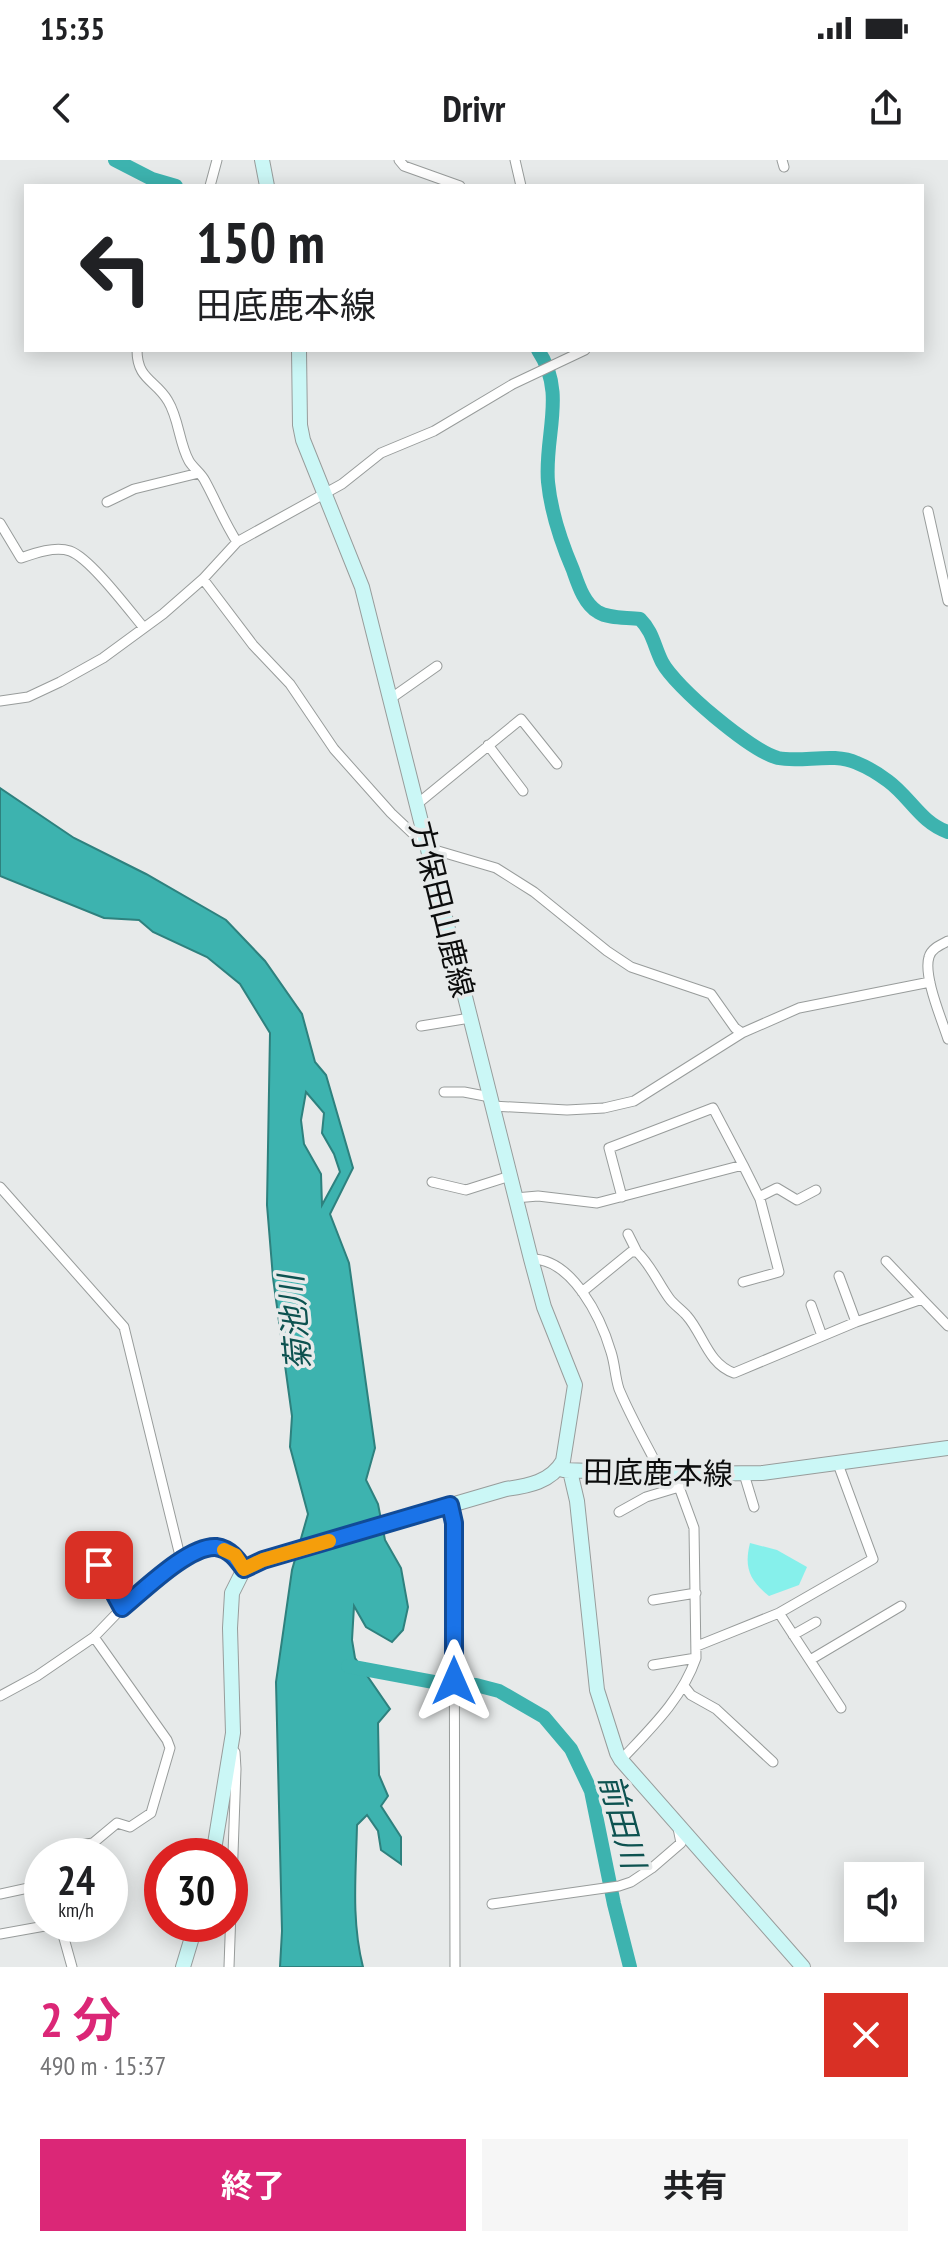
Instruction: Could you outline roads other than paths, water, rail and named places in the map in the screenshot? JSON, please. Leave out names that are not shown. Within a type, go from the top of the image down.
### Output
[{"type":"main road","points":[[262,160],[267,184]]},
{"type":"main road","name":"方保田山鹿線","points":[[299,352],[300,425],[307,451],[360,580],[531,1259],[544,1307],[575,1385],[564,1470]]},
{"type":"main road","name":"田底鹿本線","points":[[244,1569],[263,1560],[539,1482],[564,1470],[661,1473],[678,1481],[838,1464],[948,1448]]},
{"type":"main road","points":[[564,1470],[577,1501],[597,1690],[611,1739],[621,1760],[803,1967]]},
{"type":"main road","points":[[216,1838],[233,1733],[230,1605],[244,1569]]},
{"type":"main road","points":[[183,1967],[191,1942]]},
{"type":"street","points":[[211,184],[217,160]]},
{"type":"street","points":[[399,160],[404,166],[454,184]]},
{"type":"street","points":[[515,160],[521,184]]},
{"type":"street","points":[[137,352],[145,379],[163,393],[171,405],[189,461],[199,473],[237,542]]},
{"type":"street","points":[[0,701],[28,697],[103,658],[203,579],[237,542],[357,475],[381,453],[434,431],[513,384],[582,352]]},
{"type":"street","points":[[107,502],[134,489],[199,473]]},
{"type":"street","points":[[928,511],[948,601]]},
{"type":"street","points":[[0,523],[21,558],[44,551],[70,551],[90,566],[144,628]]},
{"type":"street","points":[[203,579],[253,645],[290,684],[334,749],[391,813],[428,848],[496,868],[534,892],[631,967],[711,994],[742,1033]]},
{"type":"street","points":[[390,699],[437,666]]},
{"type":"street","points":[[416,805],[521,719],[557,764]]},
{"type":"street","points":[[488,745],[523,791]]},
{"type":"street","points":[[948,941],[930,954],[930,982],[948,1039]]},
{"type":"street","points":[[444,1092],[464,1092],[491,1101],[567,1110],[604,1108],[634,1101],[742,1033],[799,1008],[930,982]]},
{"type":"street","points":[[421,1026],[470,1018]]},
{"type":"street","points":[[622,1197],[609,1148],[713,1108],[759,1197],[779,1272],[743,1282]]},
{"type":"street","points":[[515,1198],[538,1196],[597,1203],[743,1165]]},
{"type":"street","points":[[432,1182],[466,1190],[510,1176]]},
{"type":"street","points":[[0,1187],[124,1327],[181,1560]]},
{"type":"street","points":[[759,1197],[777,1188],[797,1200],[816,1190]]},
{"type":"street","points":[[628,1234],[671,1301],[689,1317],[699,1338],[724,1369],[734,1373],[856,1322],[922,1299]]},
{"type":"street","points":[[582,1292],[631,1252],[637,1252]]},
{"type":"street","points":[[531,1259],[552,1261],[582,1292],[604,1332],[618,1386],[661,1473]]},
{"type":"street","points":[[886,1261],[948,1326]]},
{"type":"street","points":[[839,1276],[856,1322]]},
{"type":"street","points":[[811,1305],[822,1336]]},
{"type":"street","points":[[697,1646],[779,1613],[873,1559],[838,1464]]},
{"type":"street","points":[[744,1474],[754,1507]]},
{"type":"street","points":[[619,1512],[678,1481],[694,1528],[697,1646],[696,1658],[684,1686],[652,1728],[621,1760]]},
{"type":"street","points":[[450,1505],[454,1523],[455,1967]]},
{"type":"street","points":[[88,1543],[122,1608]]},
{"type":"street","points":[[0,1696],[37,1676],[94,1637],[122,1608],[181,1560],[204,1548],[218,1547],[235,1555],[244,1569]]},
{"type":"street","points":[[653,1600],[696,1593]]},
{"type":"street","points":[[810,1660],[901,1606]]},
{"type":"street","points":[[779,1613],[841,1708]]},
{"type":"street","points":[[793,1635],[816,1622]]},
{"type":"street","points":[[94,1637],[170,1748],[151,1813],[130,1827],[117,1823],[99,1838]]},
{"type":"street","points":[[653,1665],[696,1658]]},
{"type":"street","points":[[684,1686],[691,1695],[716,1709],[773,1762]]},
{"type":"street","points":[[229,1967],[236,1769],[233,1733]]},
{"type":"street","points":[[492,1904],[631,1882],[681,1843],[677,1825]]},
{"type":"street","points":[[0,1894],[24,1889]]},
{"type":"street","points":[[0,1934],[24,1930]]},
{"type":"street","points":[[64,1942],[72,1967]]},
{"type":"water","name":"菊池川","points":[[0,788],[74,838],[146,874],[226,920],[265,961],[302,1014],[315,1062],[326,1075],[353,1168],[330,1214],[349,1263],[375,1448],[366,1480],[378,1504],[385,1540],[401,1568],[408,1607],[403,1630],[392,1642],[366,1627],[354,1606],[352,1640],[355,1658],[390,1709],[378,1723],[379,1775],[388,1796],[381,1806],[401,1837],[401,1864],[381,1850],[378,1831],[367,1815],[357,1825],[356,1914],[363,1967],[280,1967],[282,1931],[276,1682],[292,1570],[308,1514],[290,1447],[292,1416],[273,1278],[267,1205],[270,1033],[240,984],[207,957],[153,932],[139,920],[104,918],[0,876]],"holes":[[[306,1092],[324,1113],[322,1133],[340,1172],[322,1205],[321,1174],[304,1144],[301,1120]]]},
{"type":"waterway","points":[[115,160],[169,184]]},
{"type":"waterway","points":[[539,352],[547,366],[553,398],[548,465],[551,505],[564,549],[589,604],[607,616],[640,619],[648,629],[662,662],[682,687],[750,744],[778,758],[838,758],[861,765],[896,787],[923,816],[948,832]]},
{"type":"waterway","name":"前田川","points":[[348,1666],[439,1683],[476,1685],[499,1691],[544,1717],[571,1749],[591,1791],[630,1967]]}]
